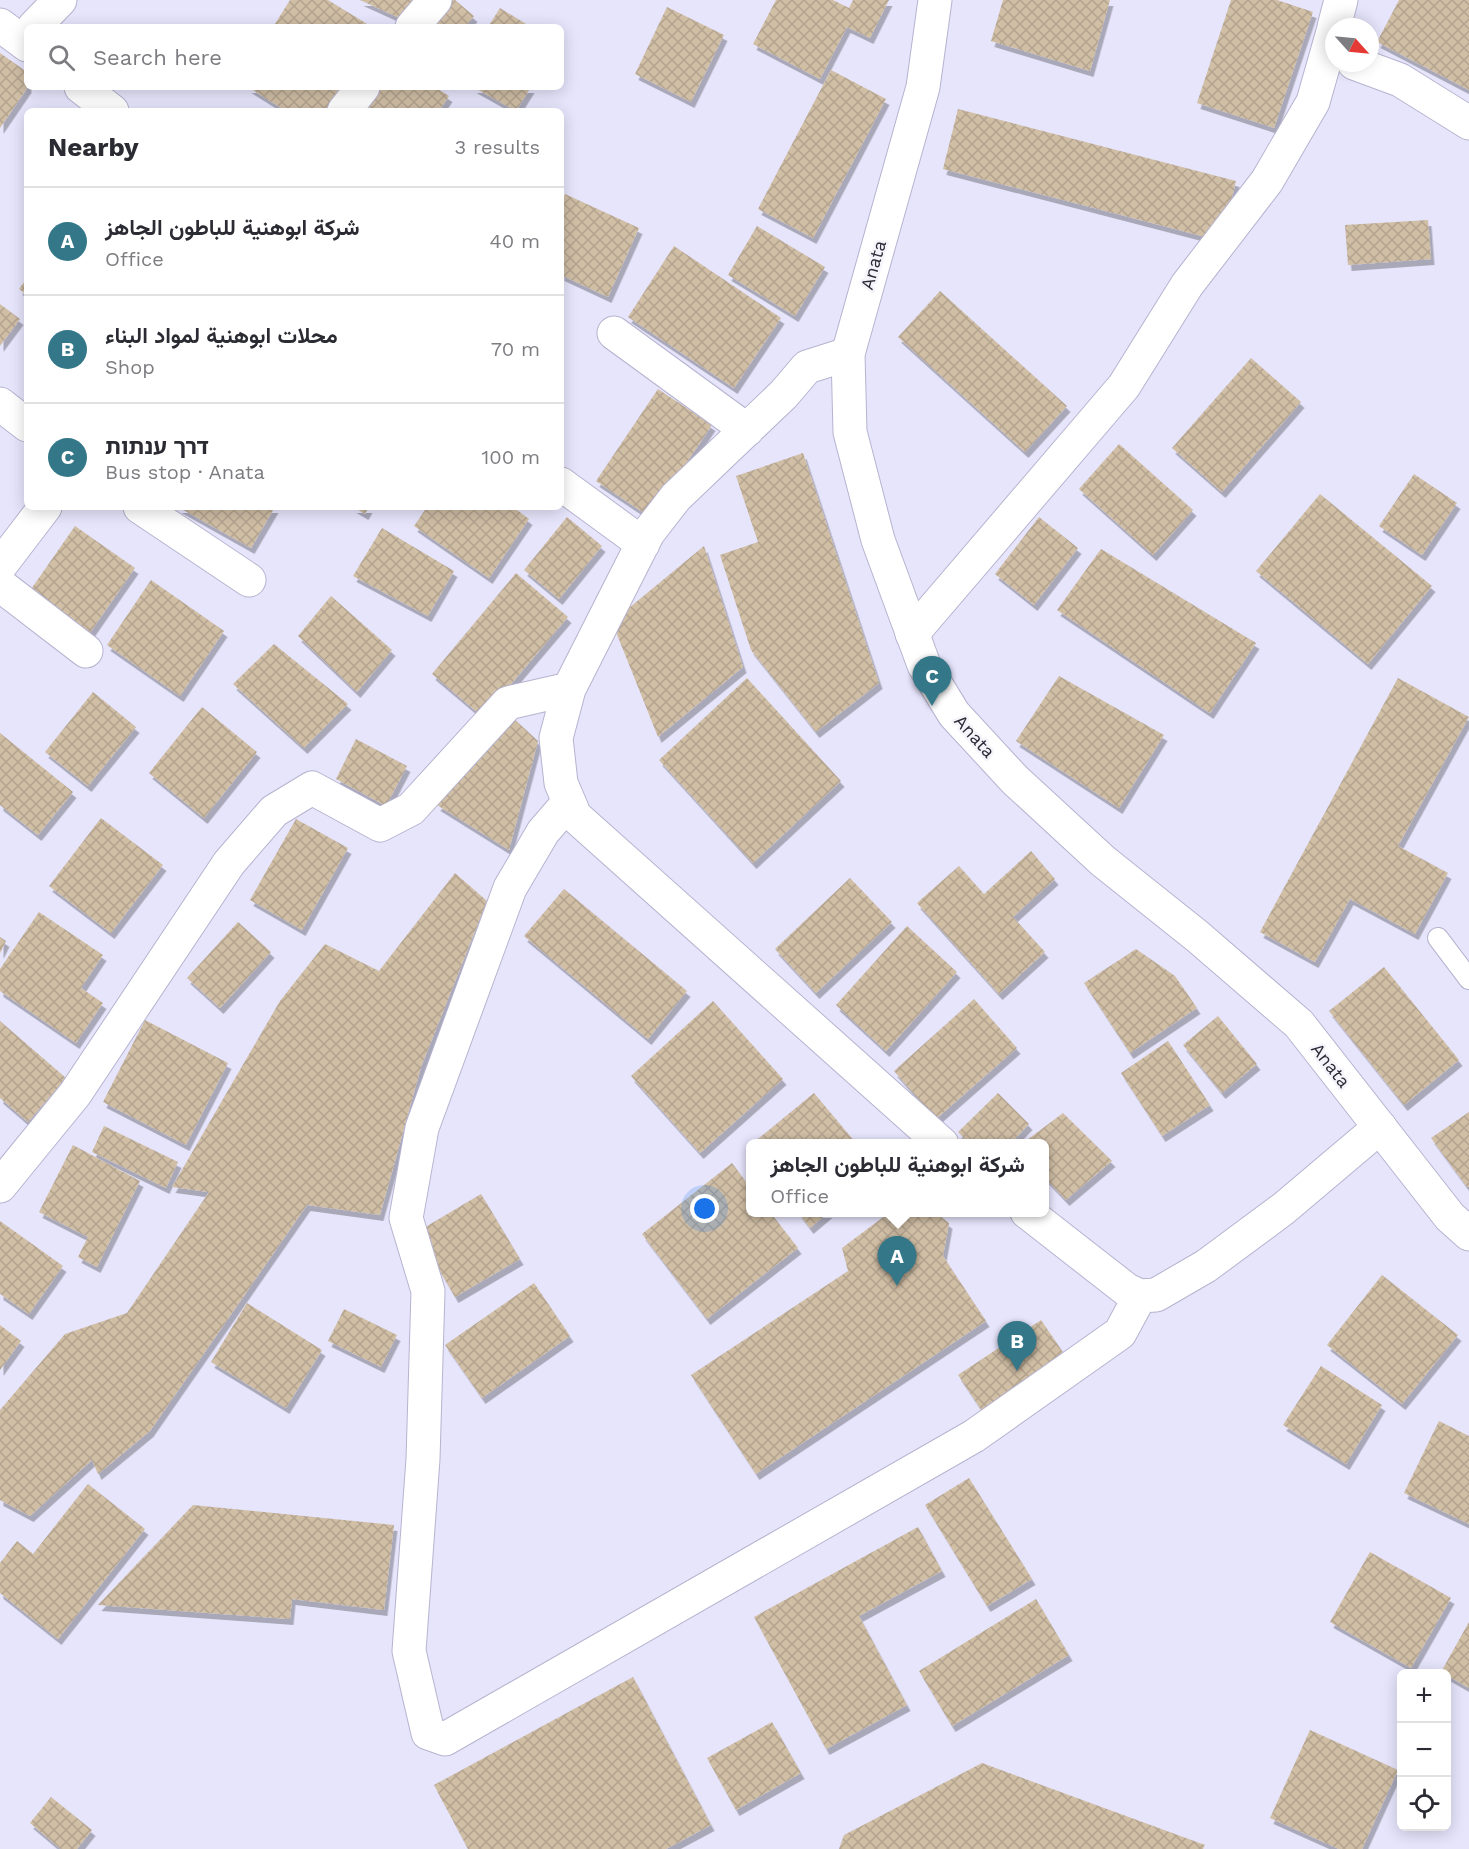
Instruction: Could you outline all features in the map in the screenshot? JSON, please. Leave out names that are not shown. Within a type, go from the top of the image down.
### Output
[{"type":"street","points":[[34,24],[60,0]]},
{"type":"street","points":[[415,24],[435,0]]},
{"type":"street","name":"Anata","points":[[935,0],[923,87],[848,354],[850,432],[878,540],[924,665],[954,714],[1015,780],[1103,861],[1197,936],[1299,1024],[1450,1217],[1469,1234]]},
{"type":"street","points":[[1339,18],[1341,0]]},
{"type":"street","points":[[1379,69],[1469,123]]},
{"type":"street","points":[[912,634],[1124,386],[1187,285],[1267,181],[1313,102],[1326,72]]},
{"type":"street","points":[[85,90],[108,108]]},
{"type":"street","points":[[346,108],[361,90]]},
{"type":"street","points":[[614,333],[747,430]]},
{"type":"street","points":[[848,354],[807,367],[747,430],[676,497],[643,544],[569,689],[556,738],[561,783],[575,816],[653,888],[937,1139]]},
{"type":"street","points":[[0,404],[24,423]]},
{"type":"street","points":[[564,486],[643,544]]},
{"type":"street","points":[[0,566],[43,510]]},
{"type":"street","points":[[144,510],[249,580]]},
{"type":"street","points":[[0,585],[86,651]]},
{"type":"street","points":[[0,1186],[75,1094],[229,863],[274,811],[312,788],[380,825],[411,809],[508,703],[569,689]]},
{"type":"street","points":[[568,803],[543,832],[510,888],[422,1128],[406,1218],[428,1291],[423,1459],[409,1651],[428,1732],[445,1739],[974,1436],[1120,1333],[1140,1296]]},
{"type":"street","points":[[1033,1217],[1127,1290],[1140,1296],[1156,1295],[1206,1266],[1283,1209],[1380,1127]]},
{"type":"lane","points":[[1438,938],[1469,979]]},
{"type":"building","points":[[290,0],[328,0],[367,24],[275,24]]},
{"type":"building","points":[[360,0],[416,0],[406,21]]},
{"type":"building","points":[[450,0],[455,0],[474,16],[467,24],[430,24]]},
{"type":"building","points":[[776,0],[833,0],[849,8],[853,0],[889,0],[870,38],[847,27],[820,79],[753,44]]},
{"type":"building","points":[[1003,0],[1110,0],[1090,71],[991,41]]},
{"type":"building","points":[[1231,0],[1277,0],[1313,12],[1274,128],[1197,103]]},
{"type":"building","points":[[1399,0],[1469,0],[1469,90],[1379,43],[1379,38]]},
{"type":"building","points":[[667,7],[724,35],[691,102],[635,74]]},
{"type":"building","points":[[500,8],[526,24],[490,24]]},
{"type":"building","points":[[0,53],[24,70],[24,90],[26,90],[0,128]]},
{"type":"building","points":[[831,70],[886,99],[813,238],[758,209]]},
{"type":"building","points":[[253,90],[338,90],[327,108],[281,108]]},
{"type":"building","points":[[380,90],[440,90],[449,96],[441,108],[369,108]]},
{"type":"building","points":[[478,90],[529,90],[518,108],[511,108]]},
{"type":"building","points":[[958,109],[1236,181],[1221,241],[943,169]]},
{"type":"building","points":[[565,194],[639,228],[608,297],[564,276]]},
{"type":"building","points":[[1428,220],[1431,259],[1348,265],[1345,225]]},
{"type":"building","points":[[757,226],[825,267],[795,316],[728,275]]},
{"type":"building","points":[[674,246],[781,318],[734,388],[628,317]]},
{"type":"building","points":[[24,282],[24,293],[19,289]]},
{"type":"building","points":[[940,291],[1067,406],[1025,452],[898,337]]},
{"type":"building","points":[[0,304],[20,319],[0,346]]},
{"type":"building","points":[[1251,358],[1301,402],[1222,492],[1172,448]]},
{"type":"building","points":[[658,389],[712,425],[650,517],[596,481]]},
{"type":"building","points":[[1119,444],[1193,510],[1153,555],[1079,489]]},
{"type":"building","points":[[803,453],[879,683],[816,732],[751,650],[720,555],[758,542],[736,476]]},
{"type":"building","points":[[1414,474],[1457,503],[1422,555],[1379,526]]},
{"type":"building","points":[[1320,494],[1432,586],[1368,664],[1256,571]]},
{"type":"building","points":[[183,510],[273,510],[251,548]]},
{"type":"building","points":[[425,510],[517,510],[529,519],[489,578],[414,526]]},
{"type":"building","points":[[567,517],[602,546],[559,599],[524,570]]},
{"type":"building","points":[[1039,517],[1078,548],[1034,605],[995,574]]},
{"type":"building","points":[[75,526],[135,568],[87,637],[27,595]]},
{"type":"building","points":[[382,528],[454,571],[428,616],[353,576]]},
{"type":"building","points":[[704,546],[743,667],[658,737],[612,622]]},
{"type":"building","points":[[1101,549],[1256,643],[1210,713],[1057,610]]},
{"type":"building","points":[[516,573],[568,617],[483,717],[432,674]]},
{"type":"building","points":[[151,580],[224,631],[180,696],[107,645]]},
{"type":"building","points":[[331,596],[392,650],[357,692],[298,636]]},
{"type":"building","points":[[274,644],[348,704],[304,748],[233,684]]},
{"type":"building","points":[[1059,676],[1164,735],[1119,808],[1016,741]]},
{"type":"building","points":[[747,678],[841,781],[753,863],[659,760]]},
{"type":"building","points":[[1398,678],[1469,717],[1398,846],[1448,873],[1415,934],[1350,899],[1315,962],[1260,932]]},
{"type":"building","points":[[93,692],[136,727],[88,786],[45,752]]},
{"type":"building","points":[[202,707],[257,752],[204,818],[149,773]]},
{"type":"building","points":[[511,716],[538,741],[509,850],[437,805]]},
{"type":"building","points":[[0,733],[73,792],[38,835],[0,805]]},
{"type":"building","points":[[356,739],[407,766],[386,806],[336,779]]},
{"type":"building","points":[[101,818],[163,865],[111,933],[49,886]]},
{"type":"building","points":[[296,819],[348,848],[302,930],[250,900]]},
{"type":"building","points":[[1031,851],[1055,879],[1013,917],[1045,952],[999,994],[917,903],[959,866],[984,894]]},
{"type":"building","points":[[455,873],[487,901],[421,1067],[380,1215],[307,1205],[150,1431],[98,1474],[92,1460],[30,1516],[0,1500],[0,1410],[65,1334],[127,1313],[209,1192],[172,1187],[280,1001],[325,944],[379,971]]},
{"type":"building","points":[[850,878],[892,922],[816,993],[775,949]]},
{"type":"building","points":[[564,889],[687,991],[648,1039],[524,936]]},
{"type":"building","points":[[39,912],[103,955],[81,988],[103,1003],[76,1043],[0,991],[0,969]]},
{"type":"building","points":[[238,922],[271,952],[220,1008],[187,978]]},
{"type":"building","points":[[907,926],[957,972],[886,1051],[836,1005]]},
{"type":"building","points":[[0,937],[6,941],[0,953]]},
{"type":"building","points":[[1136,949],[1175,976],[1197,1008],[1130,1053],[1084,983]]},
{"type":"building","points":[[1384,967],[1459,1060],[1404,1105],[1329,1011]]},
{"type":"building","points":[[974,999],[1017,1048],[936,1119],[894,1071]]},
{"type":"building","points":[[713,1001],[783,1079],[700,1153],[631,1076]]},
{"type":"building","points":[[1218,1016],[1257,1064],[1222,1093],[1183,1045]]},
{"type":"building","points":[[145,1020],[228,1063],[186,1145],[103,1102]]},
{"type":"building","points":[[0,1021],[66,1078],[28,1122],[0,1098]]},
{"type":"building","points":[[1168,1041],[1210,1105],[1162,1136],[1121,1073]]},
{"type":"building","points":[[814,1093],[853,1139],[758,1139]]},
{"type":"building","points":[[998,1093],[1029,1124],[1015,1139],[965,1139],[958,1132]]},
{"type":"building","points":[[1469,1112],[1469,1186],[1467,1187],[1431,1138]]},
{"type":"building","points":[[1063,1113],[1112,1161],[1066,1200],[1049,1182],[1049,1139],[1028,1139]]},
{"type":"building","points":[[104,1126],[178,1162],[166,1188],[92,1152]]},
{"type":"building","points":[[73,1145],[140,1181],[97,1267],[78,1257],[88,1237],[39,1212]]},
{"type":"building","points":[[732,1163],[746,1182],[746,1217],[774,1217],[798,1248],[707,1319],[642,1234]]},
{"type":"building","points":[[481,1194],[520,1259],[455,1297],[417,1232]]},
{"type":"building","points":[[802,1217],[823,1217],[810,1228]]},
{"type":"building","points":[[883,1217],[941,1217],[949,1223],[943,1256],[986,1321],[756,1474],[691,1375],[848,1271],[842,1248]]},
{"type":"building","points":[[0,1221],[63,1266],[29,1314],[0,1294]]},
{"type":"building","points":[[1382,1275],[1458,1335],[1402,1404],[1327,1345]]},
{"type":"building","points":[[534,1283],[570,1336],[482,1398],[445,1345]]},
{"type":"building","points":[[247,1303],[322,1350],[286,1408],[211,1362]]},
{"type":"building","points":[[344,1309],[397,1335],[381,1367],[328,1341]]},
{"type":"building","points":[[1041,1320],[1067,1358],[984,1414],[958,1375]]},
{"type":"building","points":[[0,1325],[21,1341],[0,1370]]},
{"type":"building","points":[[1321,1366],[1382,1405],[1346,1464],[1283,1425]]},
{"type":"building","points":[[1439,1421],[1469,1436],[1469,1524],[1404,1493]]},
{"type":"building","points":[[969,1478],[1032,1579],[987,1606],[925,1505]]},
{"type":"building","points":[[88,1484],[145,1529],[58,1639],[0,1593],[0,1563],[17,1541],[33,1554]]},
{"type":"building","points":[[193,1505],[394,1525],[384,1610],[292,1599],[290,1619],[98,1605]]},
{"type":"building","points":[[918,1527],[942,1571],[859,1616],[907,1705],[826,1749],[754,1617]]},
{"type":"building","points":[[1370,1552],[1451,1598],[1411,1668],[1330,1622]]},
{"type":"building","points":[[1036,1599],[1069,1655],[952,1726],[919,1671]]},
{"type":"building","points":[[1469,1622],[1469,1688],[1451,1678],[1451,1669],[1443,1669]]},
{"type":"building","points":[[633,1677],[711,1825],[666,1849],[468,1849],[434,1785]]},
{"type":"building","points":[[772,1722],[801,1773],[736,1810],[707,1758]]},
{"type":"building","points":[[1310,1730],[1397,1770],[1362,1849],[1339,1849],[1270,1818]]},
{"type":"building","points":[[982,1763],[1205,1845],[1203,1849],[839,1849],[844,1835]]},
{"type":"building","points":[[51,1797],[92,1830],[77,1849],[61,1849],[30,1823]]},
{"type":"place","name":"דרך ענתות","points":[[932,706]]},
{"type":"place","name":"شركة ابوهنية للباطون الجاهز","points":[[897,1286]]},
{"type":"place","name":"محلات ابوهنية لمواد البناء","points":[[1017,1371]]}]
